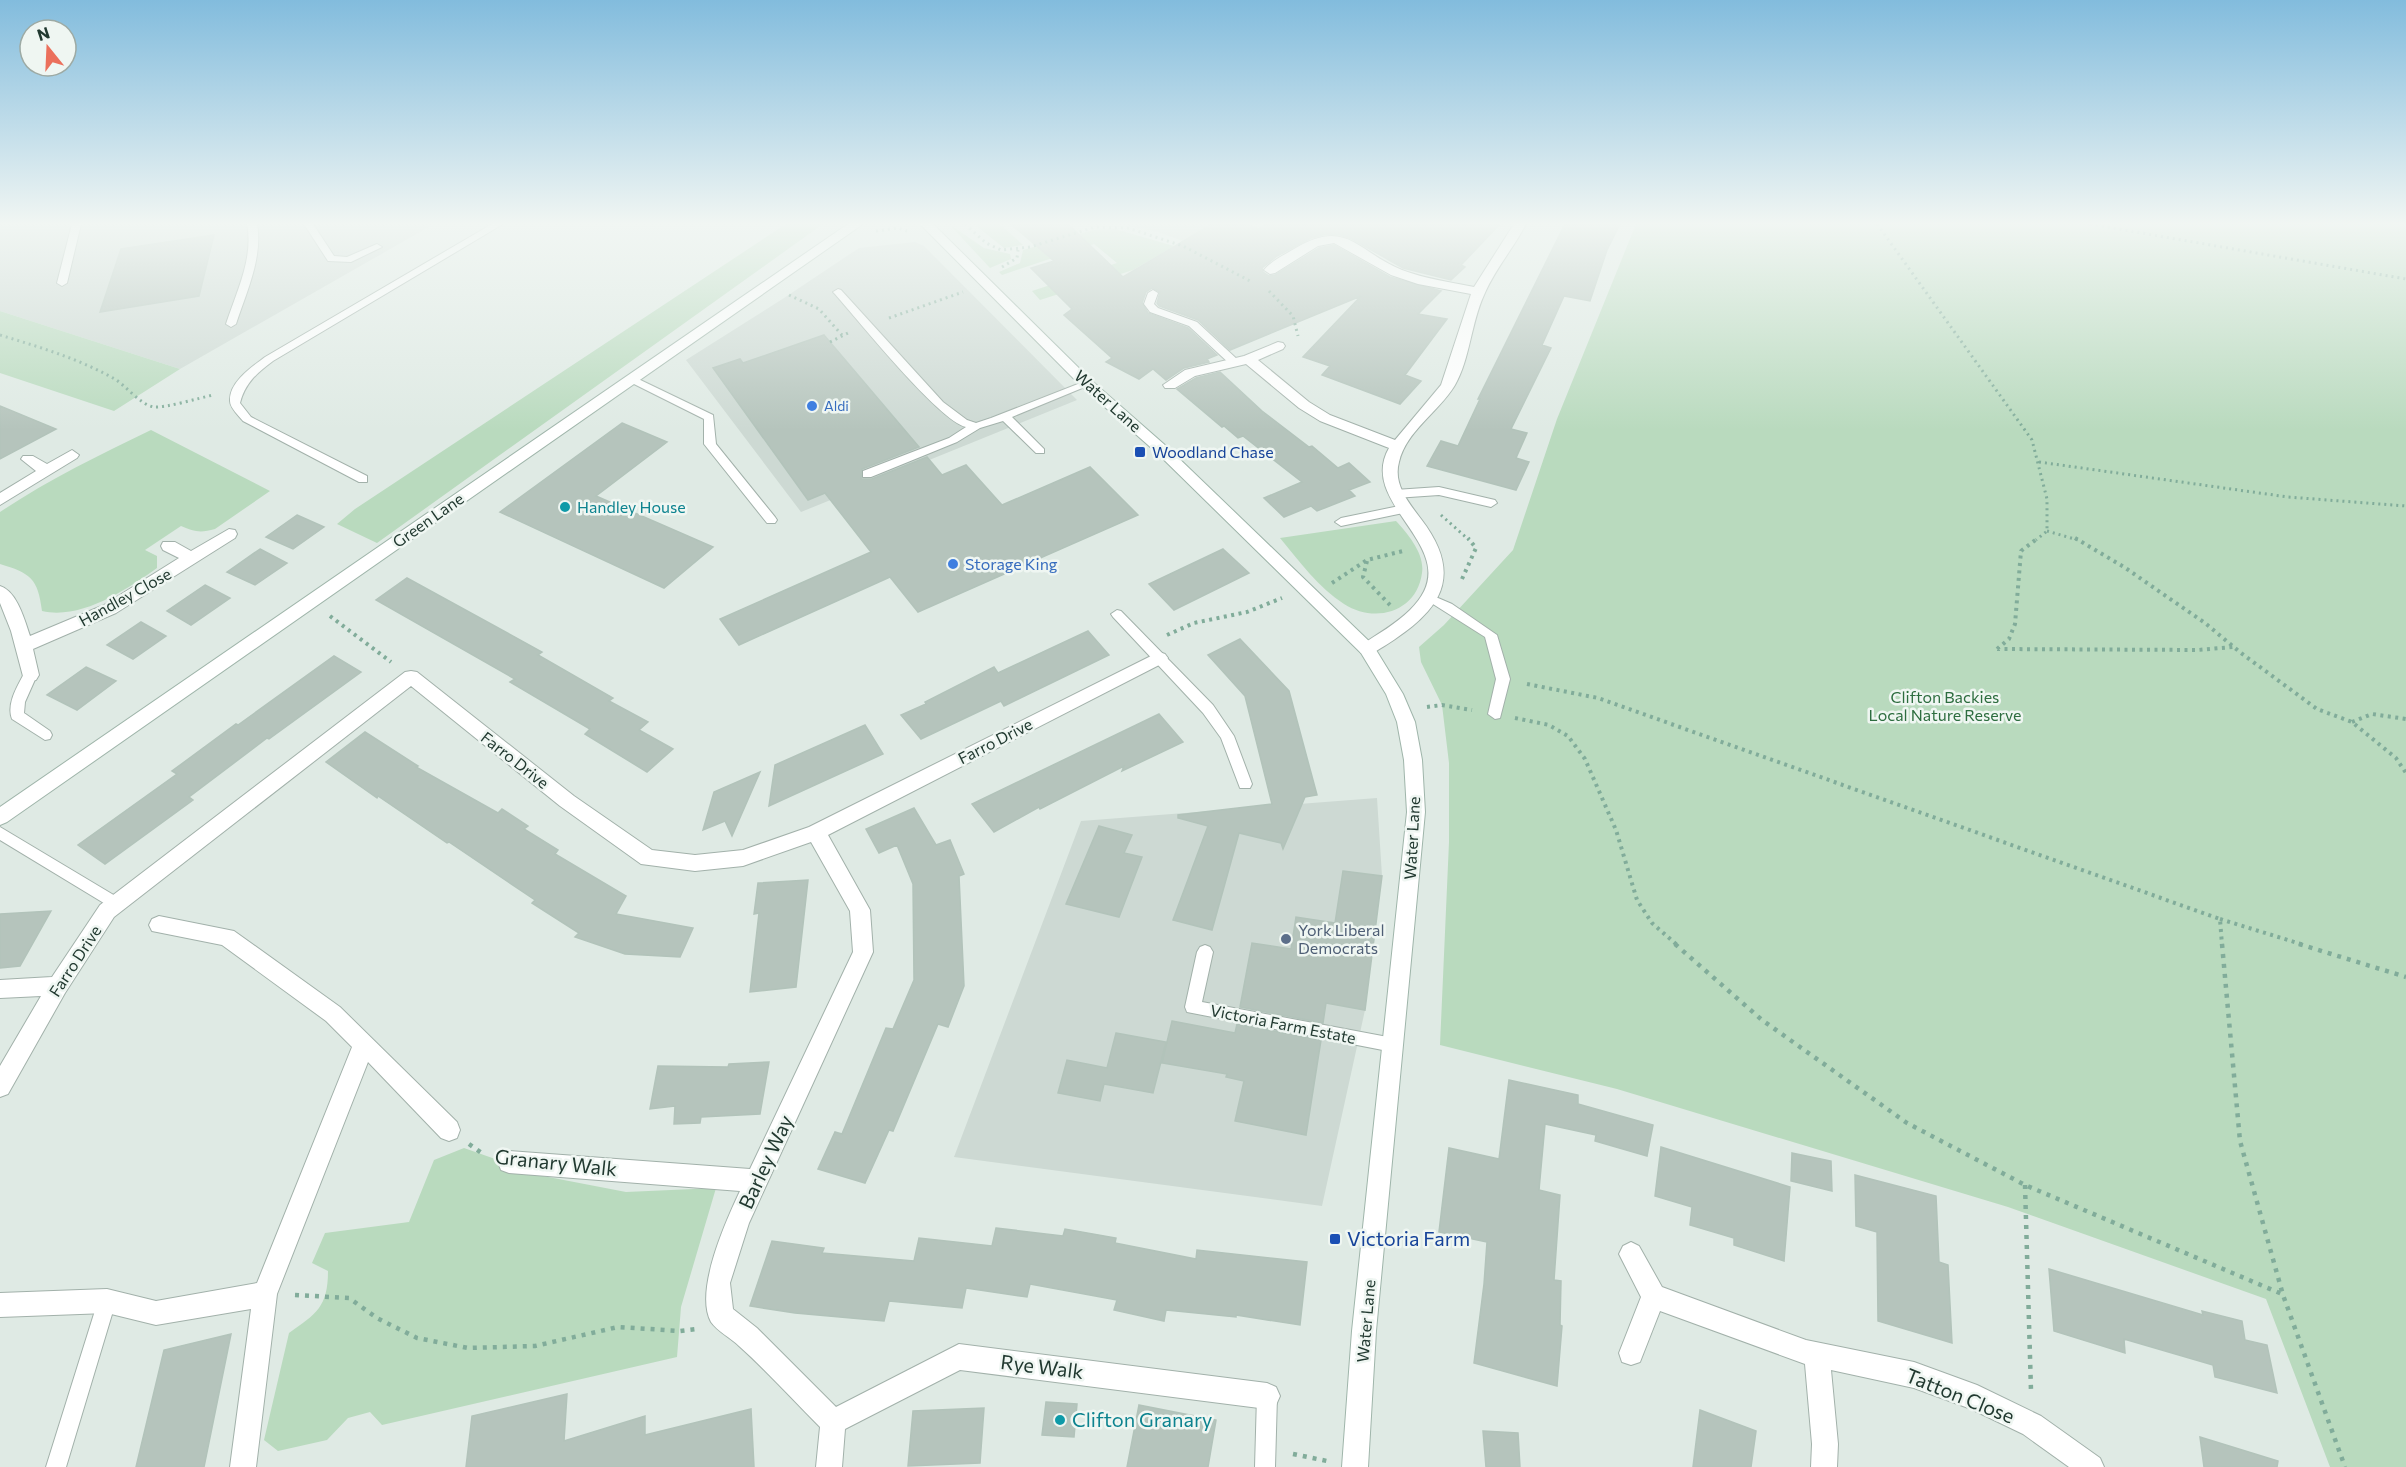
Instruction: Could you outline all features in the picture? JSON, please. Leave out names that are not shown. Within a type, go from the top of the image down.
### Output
[{"type":"street","name":"Green Lane","points":[[0,817],[756,292]]},
{"type":"street","name":"Water Lane","points":[[994,292],[1087,384],[1161,448],[1367,649],[1386,678],[1402,711],[1412,758],[1416,812],[1364,1331],[1355,1467]]},
{"type":"street","points":[[1367,649],[1409,622],[1431,599],[1437,565],[1430,545],[1395,494],[1390,477],[1391,462],[1397,446],[1434,405],[1449,384],[1457,364],[1465,329],[1479,292]]},
{"type":"street","points":[[1170,385],[1197,371],[1242,361],[1278,346]]},
{"type":"street","points":[[1242,361],[1325,418],[1397,446]]},
{"type":"street","points":[[0,500],[72,455]]},
{"type":"street","points":[[28,459],[46,470]]},
{"type":"street","name":"Handley Close","points":[[23,646],[110,609],[229,534]]},
{"type":"street","name":"Handley Close","points":[[170,546],[192,558]]},
{"type":"street","points":[[0,592],[8,601],[30,675]]},
{"type":"street","name":"Farro Drive","points":[[0,1088],[58,986],[107,911],[411,677],[567,801],[648,858],[695,863],[743,858],[816,832],[1158,658]]},
{"type":"street","name":"Barley Way","points":[[721,1315],[718,1283],[738,1220],[863,952],[860,910],[816,832]]},
{"type":"street","points":[[159,925],[227,937],[333,1014],[449,1130]]},
{"type":"street","points":[[0,989],[58,986]]},
{"type":"street","points":[[243,1467],[265,1294],[364,1044]]},
{"type":"street","name":"Granary Walk","points":[[509,1162],[756,1181]]},
{"type":"street","points":[[1631,1254],[1654,1296],[1631,1353]]},
{"type":"street","points":[[0,1305],[107,1301],[156,1313],[265,1294]]},
{"type":"street","name":"Tatton Close","points":[[1654,1296],[1818,1355],[1914,1374],[1977,1398],[2032,1425],[2091,1467]]},
{"type":"street","points":[[721,1315],[748,1337],[833,1422],[829,1467]]},
{"type":"street","points":[[1818,1355],[1825,1444],[1824,1467]]},
{"type":"street","name":"Rye Walk","points":[[833,1422],[959,1357],[1266,1396]]},
{"type":"lane","points":[[231,324],[240,292]]},
{"type":"lane","points":[[363,479],[247,419],[235,403],[237,390],[246,376],[269,359],[382,292]]},
{"type":"lane","points":[[838,292],[939,404],[963,423],[976,426]]},
{"type":"lane","points":[[1153,293],[1149,304],[1155,310],[1193,324],[1242,361]]},
{"type":"lane","points":[[632,379],[709,417],[710,444],[771,520]]},
{"type":"lane","points":[[867,474],[953,440],[976,426],[1087,384]]},
{"type":"lane","points":[[1005,416],[1040,452]]},
{"type":"lane","points":[[1395,494],[1439,491],[1491,503]]},
{"type":"lane","points":[[1341,522],[1404,509]]},
{"type":"lane","points":[[1431,599],[1448,607],[1491,635],[1503,679],[1495,714]]},
{"type":"lane","points":[[1117,614],[1208,709],[1227,736],[1245,784]]},
{"type":"lane","points":[[30,675],[18,702],[17,715],[45,735]]},
{"type":"lane","points":[[0,833],[117,904]]},
{"type":"lane","name":"Victoria Farm Estate","points":[[1205,951],[1193,1007],[1393,1045]]},
{"type":"lane","points":[[57,1467],[107,1301]]},
{"type":"lane","points":[[1265,1458],[1266,1396]]},
{"type":"path","points":[[783,292],[819,309],[842,335]]},
{"type":"path","points":[[830,342],[842,335],[963,292]]},
{"type":"path","points":[[1271,292],[1284,304],[1294,318],[1298,329],[1298,340]]},
{"type":"path","points":[[1928,292],[2032,440],[2049,508],[2047,531],[2021,551],[2015,624],[2009,639],[1997,649],[2198,650],[2234,647]]},
{"type":"path","points":[[0,335],[43,349],[118,379],[135,392],[141,402],[154,407],[237,390]]},
{"type":"path","points":[[2039,462],[2288,497],[2406,506]]},
{"type":"path","points":[[2047,531],[2075,538],[2124,567],[2205,623],[2318,708],[2352,722],[2396,758],[2406,773]]},
{"type":"path","points":[[1367,560],[1363,577],[1409,622]]},
{"type":"path","points":[[322,610],[411,677]]},
{"type":"path","points":[[1503,679],[1598,698],[2220,919],[2406,977]]},
{"type":"path","points":[[1402,711],[1442,705],[1549,724],[1568,736],[1585,759],[1616,830],[1637,900],[1652,923],[1762,1020],[1907,1123],[2025,1185],[2283,1295]]},
{"type":"path","points":[[2352,722],[2372,714],[2406,719]]},
{"type":"path","points":[[2220,919],[2240,1141],[2283,1295],[2345,1467]]},
{"type":"path","name":"Granary Walk","points":[[449,1130],[485,1156],[509,1162]]},
{"type":"path","points":[[2025,1185],[2032,1425]]},
{"type":"path","points":[[265,1294],[328,1295],[349,1298],[377,1318],[417,1338],[468,1348],[535,1346],[618,1327],[680,1331],[706,1328],[721,1315]]},
{"type":"path","points":[[1265,1458],[1355,1467]]},
{"type":"shaded area","points":[[0,292],[314,292],[180,369],[0,311]]},
{"type":"shaded area","points":[[792,292],[970,292],[1077,400],[801,512],[686,360]]},
{"type":"shaded area","points":[[1377,798],[1382,876],[1365,1010],[1322,1206],[954,1157],[1081,821]]},
{"type":"green space","points":[[682,292],[727,292],[377,543],[337,524],[355,509]]},
{"type":"green space","points":[[1033,292],[1063,292],[1040,300]]},
{"type":"green space","name":"Clifton Backies Local Nature Reserve","points":[[1608,292],[2406,292],[2406,1467],[2330,1467],[2266,1299],[2008,1207],[1617,1089],[1440,1045],[1449,842],[1449,763],[1442,705],[1421,662],[1419,647],[1444,625],[1513,550],[1557,419]]},
{"type":"green space","points":[[0,311],[180,369],[114,411],[0,373]]},
{"type":"green space","points":[[151,430],[270,491],[215,529],[198,531],[181,526],[145,550],[157,556],[157,568],[117,594],[72,611],[57,613],[42,611],[38,591],[31,578],[19,570],[0,564],[0,512],[93,458]]},
{"type":"green space","points":[[1396,521],[1418,552],[1422,573],[1412,597],[1393,611],[1381,613],[1356,610],[1335,598],[1310,574],[1280,538]]},
{"type":"green space","points":[[464,1148],[543,1176],[626,1192],[716,1188],[681,1307],[677,1357],[382,1425],[370,1412],[348,1418],[327,1440],[278,1451],[264,1440],[289,1333],[313,1315],[326,1293],[328,1271],[312,1263],[325,1233],[409,1222],[434,1160]]},
{"type":"building","points":[[107,292],[200,292],[199,296],[100,312]]},
{"type":"building","points":[[1055,292],[1146,292],[1142,303],[1148,313],[1188,328],[1217,355],[1207,359],[1209,362],[1184,368],[1166,380],[1153,369],[1139,379],[1106,362],[1112,358],[1064,315],[1072,309]]},
{"type":"building","points":[[1160,292],[1440,292],[1418,314],[1447,319],[1405,375],[1421,381],[1400,404],[1322,375],[1330,366],[1303,357],[1361,296],[1230,350],[1198,320],[1159,306],[1157,303]]},
{"type":"building","points":[[1531,292],[1593,292],[1590,301],[1564,296],[1542,345],[1551,348],[1511,429],[1527,433],[1516,458],[1529,462],[1516,490],[1427,466],[1441,441],[1458,446],[1480,399],[1478,399]]},
{"type":"building","points":[[824,335],[919,447],[862,469],[861,479],[872,479],[927,457],[942,475],[966,465],[1002,505],[1090,467],[1138,515],[918,612],[890,577],[739,645],[720,619],[871,552],[825,493],[808,500],[713,368],[740,359],[743,363]]},
{"type":"building","points":[[1220,372],[1262,411],[1309,447],[1312,446],[1338,468],[1349,463],[1370,482],[1349,490],[1355,496],[1317,511],[1311,506],[1284,517],[1264,498],[1302,482],[1243,436],[1238,438],[1224,426],[1222,427],[1177,389],[1196,378]]},
{"type":"building","points":[[0,406],[56,429],[0,459]]},
{"type":"building","name":"Handley House","points":[[622,423],[667,442],[596,496],[713,547],[664,588],[500,512]]},
{"type":"building","points":[[297,515],[324,527],[293,549],[266,537]]},
{"type":"building","points":[[260,549],[287,563],[255,585],[227,572]]},
{"type":"building","points":[[1223,549],[1249,573],[1174,610],[1149,584]]},
{"type":"building","points":[[407,578],[542,652],[538,655],[613,698],[609,701],[648,722],[639,730],[673,749],[647,772],[585,734],[590,729],[510,682],[515,679],[376,600]]},
{"type":"building","points":[[205,585],[230,598],[191,625],[167,611]]},
{"type":"building","points":[[141,622],[166,636],[133,659],[107,645]]},
{"type":"building","points":[[1088,631],[1109,655],[1004,706],[1001,701],[921,739],[901,715],[994,667],[998,673]]},
{"type":"building","points":[[1240,639],[1289,691],[1317,795],[1305,797],[1283,849],[1281,843],[1239,833],[1212,930],[1173,920],[1208,826],[1178,818],[1178,815],[1272,804],[1245,696],[1208,655]]},
{"type":"building","points":[[334,656],[361,672],[269,739],[267,738],[189,797],[193,800],[105,864],[78,845],[177,774],[172,771]]},
{"type":"building","points":[[86,667],[116,681],[77,710],[47,695]]},
{"type":"building","points":[[1159,714],[1183,742],[1122,771],[1124,766],[1040,809],[1039,807],[994,832],[972,804]]},
{"type":"building","points":[[865,725],[883,754],[769,806],[775,765]]},
{"type":"building","points":[[365,732],[418,766],[416,767],[498,813],[502,809],[528,826],[524,829],[558,850],[555,854],[626,896],[616,914],[693,928],[680,957],[625,954],[575,937],[579,933],[532,903],[535,900],[378,796],[377,798],[326,762]]},
{"type":"building","points":[[760,772],[732,836],[725,821],[703,830],[714,792]]},
{"type":"building","points":[[914,808],[936,845],[950,840],[964,874],[959,876],[964,986],[948,1027],[938,1024],[893,1131],[889,1130],[865,1183],[818,1169],[835,1132],[842,1134],[886,1028],[893,1029],[914,980],[913,884],[897,845],[879,853],[866,829]]},
{"type":"building","points":[[1099,826],[1132,835],[1124,853],[1142,857],[1119,917],[1066,904]]},
{"type":"building","points":[[1343,871],[1382,876],[1365,1010],[1326,1003],[1323,1023],[1240,1007],[1252,943],[1291,949],[1296,917],[1335,923]]},
{"type":"building","points":[[808,880],[796,987],[750,992],[759,913],[754,914],[758,883]]},
{"type":"building","points":[[51,911],[20,966],[0,968],[0,914]]},
{"type":"building","points":[[1172,1021],[1235,1033],[1237,1024],[1321,1040],[1306,1135],[1235,1121],[1244,1081],[1226,1077],[1227,1074],[1162,1063]]},
{"type":"building","points":[[1116,1033],[1166,1042],[1153,1093],[1104,1084],[1100,1101],[1058,1093],[1067,1060],[1107,1068]]},
{"type":"building","points":[[769,1062],[760,1114],[701,1117],[700,1123],[674,1124],[675,1106],[650,1109],[658,1066],[728,1067],[729,1064]]},
{"type":"building","points":[[1509,1080],[1578,1095],[1578,1104],[1653,1125],[1647,1156],[1595,1141],[1596,1135],[1545,1124],[1539,1190],[1560,1195],[1554,1280],[1561,1281],[1560,1325],[1562,1326],[1557,1386],[1474,1363],[1487,1242],[1439,1232],[1449,1148],[1499,1159]]},
{"type":"building","points":[[1661,1147],[1790,1187],[1784,1261],[1734,1245],[1734,1238],[1690,1225],[1692,1207],[1655,1196]]},
{"type":"building","points":[[1792,1153],[1831,1161],[1832,1191],[1791,1181]]},
{"type":"building","points":[[1855,1175],[1936,1196],[1939,1262],[1948,1265],[1952,1343],[1878,1321],[1877,1232],[1856,1226]]},
{"type":"building","points":[[996,1228],[1063,1236],[1065,1229],[1116,1238],[1115,1243],[1196,1259],[1197,1250],[1307,1262],[1300,1325],[1236,1315],[1236,1317],[1166,1310],[1164,1321],[1114,1310],[1117,1300],[1030,1284],[1027,1297],[966,1288],[962,1308],[889,1301],[884,1321],[795,1313],[750,1306],[772,1241],[824,1248],[822,1253],[914,1261],[919,1238],[992,1246]]},
{"type":"building","points":[[2049,1269],[2203,1315],[2202,1311],[2242,1321],[2245,1340],[2267,1345],[2277,1393],[2215,1377],[2213,1365],[2124,1339],[2125,1353],[2054,1331]]},
{"type":"building","points":[[231,1334],[204,1467],[136,1467],[164,1350]]},
{"type":"building","points":[[567,1394],[564,1441],[645,1416],[645,1435],[751,1409],[754,1467],[466,1467],[472,1416]]},
{"type":"building","name":"Clifton Granary","points":[[1046,1402],[1077,1404],[1074,1437],[1042,1435]]},
{"type":"building","points":[[1139,1405],[1216,1420],[1208,1467],[1127,1467]]},
{"type":"building","points":[[984,1408],[980,1463],[908,1466],[913,1411]]},
{"type":"building","points":[[1700,1410],[1756,1431],[1751,1467],[1693,1467]]},
{"type":"building","points":[[1483,1431],[1518,1433],[1520,1467],[1486,1467]]},
{"type":"building","points":[[2200,1437],[2278,1461],[2277,1467],[2204,1467]]},
{"type":"place","name":"Aldi","points":[[812,406]]},
{"type":"place","name":"Woodland Chase","points":[[1140,452]]},
{"type":"place","name":"Handley House","points":[[565,507]]},
{"type":"place","name":"Storage King","points":[[953,564]]},
{"type":"place","name":"York Liberal Democrats","points":[[1286,939]]},
{"type":"place","name":"Victoria Farm","points":[[1335,1239]]},
{"type":"place","name":"Clifton Granary","points":[[1060,1420]]}]
